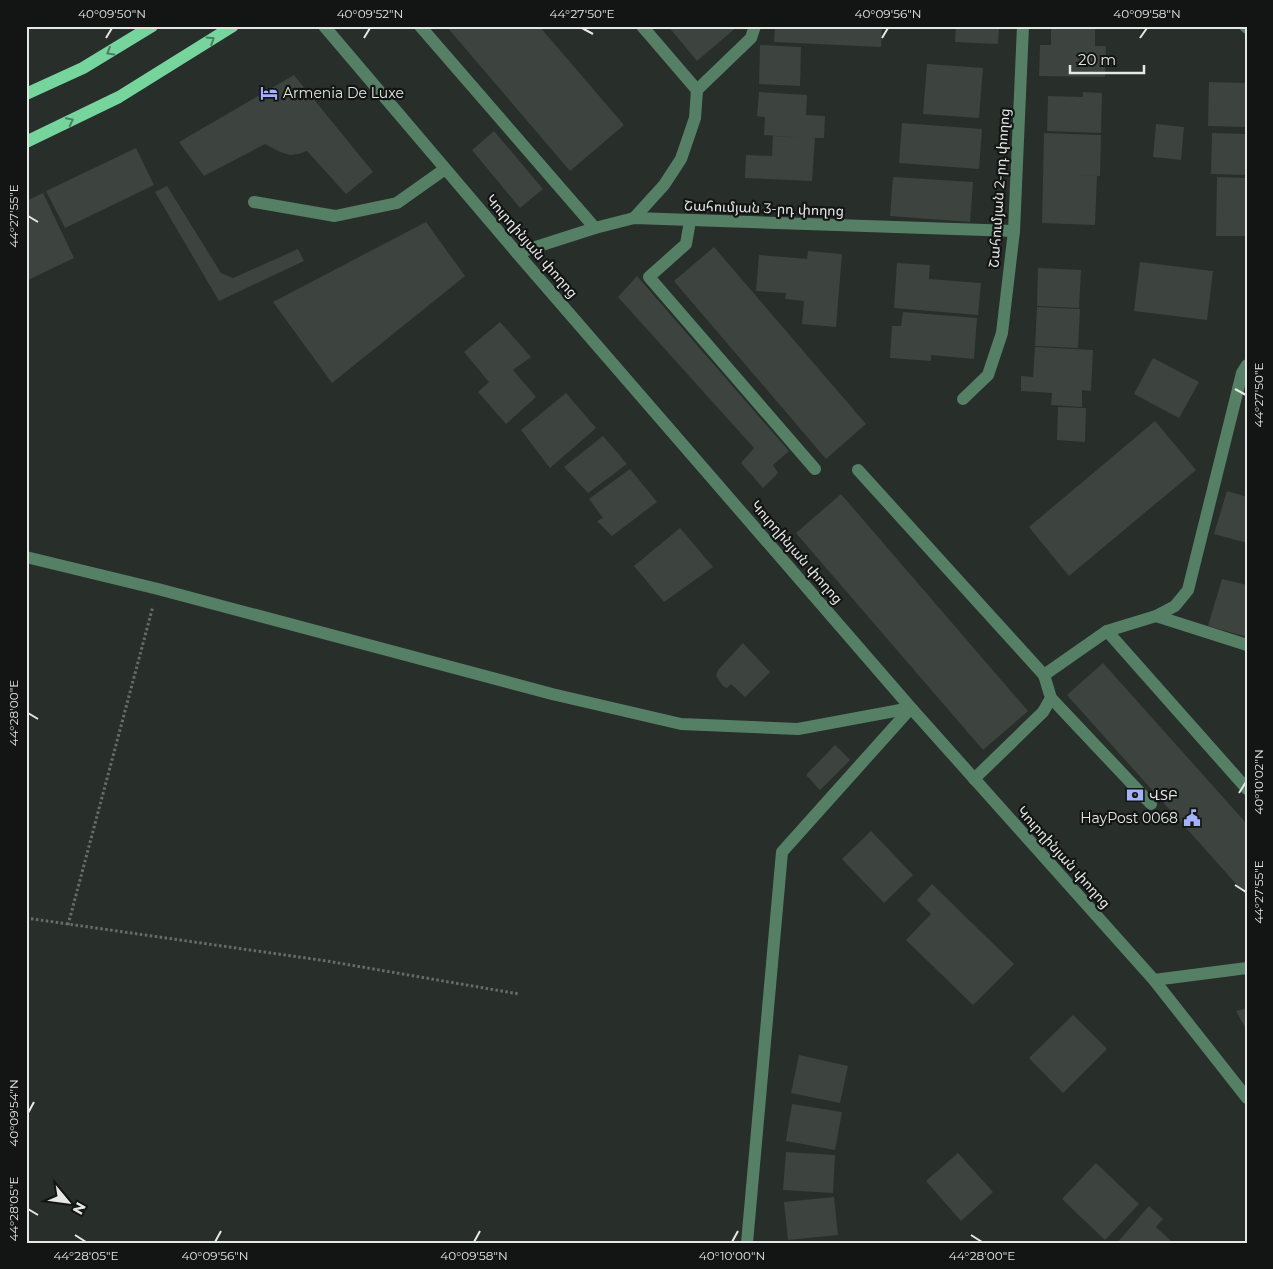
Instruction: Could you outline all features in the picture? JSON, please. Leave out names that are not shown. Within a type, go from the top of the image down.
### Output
[{"type":"main road","points":[[26,94],[83,68],[152,26]]},
{"type":"main road","points":[[26,142],[120,97],[232,26]]},
{"type":"street","name":"Կուրղինյան փողոց","points":[[324,26],[517,253],[911,708],[1154,980],[1247,1098]]},
{"type":"street","points":[[420,26],[595,228]]},
{"type":"street","points":[[642,26],[697,90]]},
{"type":"street","points":[[634,218],[664,184],[680,159],[695,118],[697,90],[751,38],[755,26]]},
{"type":"street","name":"Շահումյան 2-րդ փողոց","points":[[963,398],[988,375],[1002,333],[1014,231],[1023,26]]},
{"type":"street","points":[[254,202],[335,216],[397,203],[445,169]]},
{"type":"street","name":"Շահումյան 3-րդ փողոց","points":[[517,253],[595,228],[634,218],[1014,231]]},
{"type":"street","points":[[690,221],[686,244],[649,278],[815,469]]},
{"type":"street","points":[[1044,675],[1108,632],[1156,616],[1175,606],[1188,590],[1242,373],[1247,365]]},
{"type":"street","points":[[858,470],[1044,675],[1051,698],[1151,804]]},
{"type":"street","points":[[26,557],[158,589],[552,694],[681,724],[798,729],[911,708]]},
{"type":"street","points":[[1156,616],[1247,645]]},
{"type":"street","points":[[1108,632],[1247,789]]},
{"type":"street","points":[[974,779],[1044,712],[1051,698]]},
{"type":"street","points":[[747,1243],[782,852],[911,708]]},
{"type":"street","points":[[1154,980],[1247,968]]},
{"type":"path","points":[[68,925],[158,589]]},
{"type":"path","points":[[26,918],[327,961],[519,994]]},
{"type":"building","points":[[446,26],[539,26],[624,125],[570,171]]},
{"type":"building","points":[[668,26],[738,26],[697,61]]},
{"type":"building","points":[[775,26],[882,26],[881,47],[774,42]]},
{"type":"building","points":[[956,26],[999,26],[998,44],[955,42]]},
{"type":"building","points":[[1051,26],[1095,26],[1095,46],[1106,46],[1105,77],[1039,76],[1040,45],[1051,45]]},
{"type":"building","points":[[760,45],[801,47],[800,86],[759,84]]},
{"type":"building","points":[[927,64],[983,68],[979,118],[923,114]]},
{"type":"building","points":[[294,75],[373,172],[346,194],[307,151],[290,155],[265,144],[204,176],[179,142]]},
{"type":"building","points":[[1209,82],[1247,83],[1247,127],[1208,126]]},
{"type":"building","points":[[759,92],[807,95],[806,115],[825,116],[824,138],[815,138],[812,181],[745,178],[746,155],[772,156],[773,136],[804,138],[764,135],[765,117],[757,116]]},
{"type":"building","points":[[1083,92],[1102,93],[1101,133],[1047,131],[1048,96],[1083,97]]},
{"type":"building","points":[[902,123],[982,129],[979,169],[899,163]]},
{"type":"building","points":[[1156,124],[1184,127],[1181,160],[1153,157]]},
{"type":"building","points":[[494,131],[543,189],[520,208],[472,150]]},
{"type":"building","points":[[1044,133],[1101,135],[1100,176],[1072,175],[1097,176],[1095,225],[1042,223]]},
{"type":"building","points":[[1212,133],[1247,134],[1247,175],[1211,174]]},
{"type":"building","points":[[136,148],[154,185],[65,228],[46,191]]},
{"type":"building","points":[[893,177],[973,182],[970,222],[890,216]]},
{"type":"building","points":[[1217,177],[1247,178],[1247,236],[1216,236]]},
{"type":"building","points":[[167,186],[221,273],[233,278],[298,249],[304,261],[219,301],[155,192]]},
{"type":"building","points":[[43,193],[74,258],[26,281],[26,201]]},
{"type":"building","points":[[426,222],[465,276],[332,383],[273,302]]},
{"type":"building","points":[[714,247],[866,424],[826,459],[674,281]]},
{"type":"building","points":[[808,251],[842,254],[836,327],[802,324],[804,301],[785,299],[786,293],[756,291],[759,255],[807,259]]},
{"type":"building","points":[[1140,262],[1213,271],[1207,320],[1134,311]]},
{"type":"building","points":[[897,263],[930,265],[929,279],[981,283],[978,315],[894,308]]},
{"type":"building","points":[[1038,268],[1081,270],[1079,308],[1037,306]]},
{"type":"building","points":[[637,276],[789,451],[773,465],[778,473],[763,488],[741,463],[754,448],[618,297]]},
{"type":"building","points":[[1037,307],[1080,309],[1078,348],[1035,346]]},
{"type":"building","points":[[903,312],[977,318],[974,359],[931,355],[931,361],[890,358],[892,326],[901,326]]},
{"type":"building","points":[[500,322],[531,357],[513,370],[536,397],[506,424],[478,392],[489,382],[464,352]]},
{"type":"building","points":[[1035,347],[1093,350],[1091,391],[1082,390],[1082,407],[1051,405],[1052,393],[1021,391],[1021,376],[1033,377]]},
{"type":"building","points":[[1153,358],[1199,382],[1179,418],[1134,394]]},
{"type":"building","points":[[566,393],[596,428],[550,468],[521,430]]},
{"type":"building","points":[[1058,407],[1086,408],[1085,442],[1057,440]]},
{"type":"building","points":[[1155,421],[1196,470],[1069,576],[1029,527]]},
{"type":"building","points":[[603,436],[627,464],[588,493],[564,467]]},
{"type":"building","points":[[630,469],[657,502],[612,536],[597,521],[603,518],[589,499]]},
{"type":"building","points":[[1227,491],[1247,497],[1247,543],[1214,534]]},
{"type":"building","points":[[841,494],[1028,711],[983,750],[796,533]]},
{"type":"building","points":[[680,528],[713,567],[664,602],[634,566]]},
{"type":"building","points":[[1222,579],[1247,585],[1247,637],[1208,626]]},
{"type":"building","points":[[743,643],[770,672],[745,697],[731,684],[727,688],[723,686],[716,676],[718,670]]},
{"type":"building","points":[[1103,663],[1247,824],[1247,896],[1067,695]]},
{"type":"building","points":[[835,745],[850,760],[820,790],[806,775]]},
{"type":"building","points":[[871,831],[913,875],[884,903],[842,859]]},
{"type":"building","points":[[932,884],[1014,964],[973,1005],[906,940],[931,914],[917,900]]},
{"type":"building","points":[[1247,1008],[1247,1031],[1236,1011]]},
{"type":"building","points":[[1073,1015],[1107,1049],[1063,1093],[1029,1058]]},
{"type":"building","points":[[799,1055],[848,1066],[840,1103],[791,1093]]},
{"type":"building","points":[[792,1104],[842,1112],[835,1150],[786,1141]]},
{"type":"building","points":[[786,1152],[835,1155],[833,1193],[783,1190]]},
{"type":"building","points":[[958,1153],[993,1192],[961,1221],[926,1181]]},
{"type":"building","points":[[1096,1163],[1139,1204],[1105,1240],[1062,1199]]},
{"type":"building","points":[[834,1197],[838,1235],[788,1240],[784,1202]]},
{"type":"building","points":[[1149,1206],[1163,1219],[1156,1227],[1173,1243],[1117,1243]]},
{"type":"place","name":"Armenia De Luxe","points":[[269,93]]},
{"type":"place","name":"ՎՏԲ","points":[[1135,795]]},
{"type":"place","name":"HayPost 0068","points":[[1192,818]]}]
